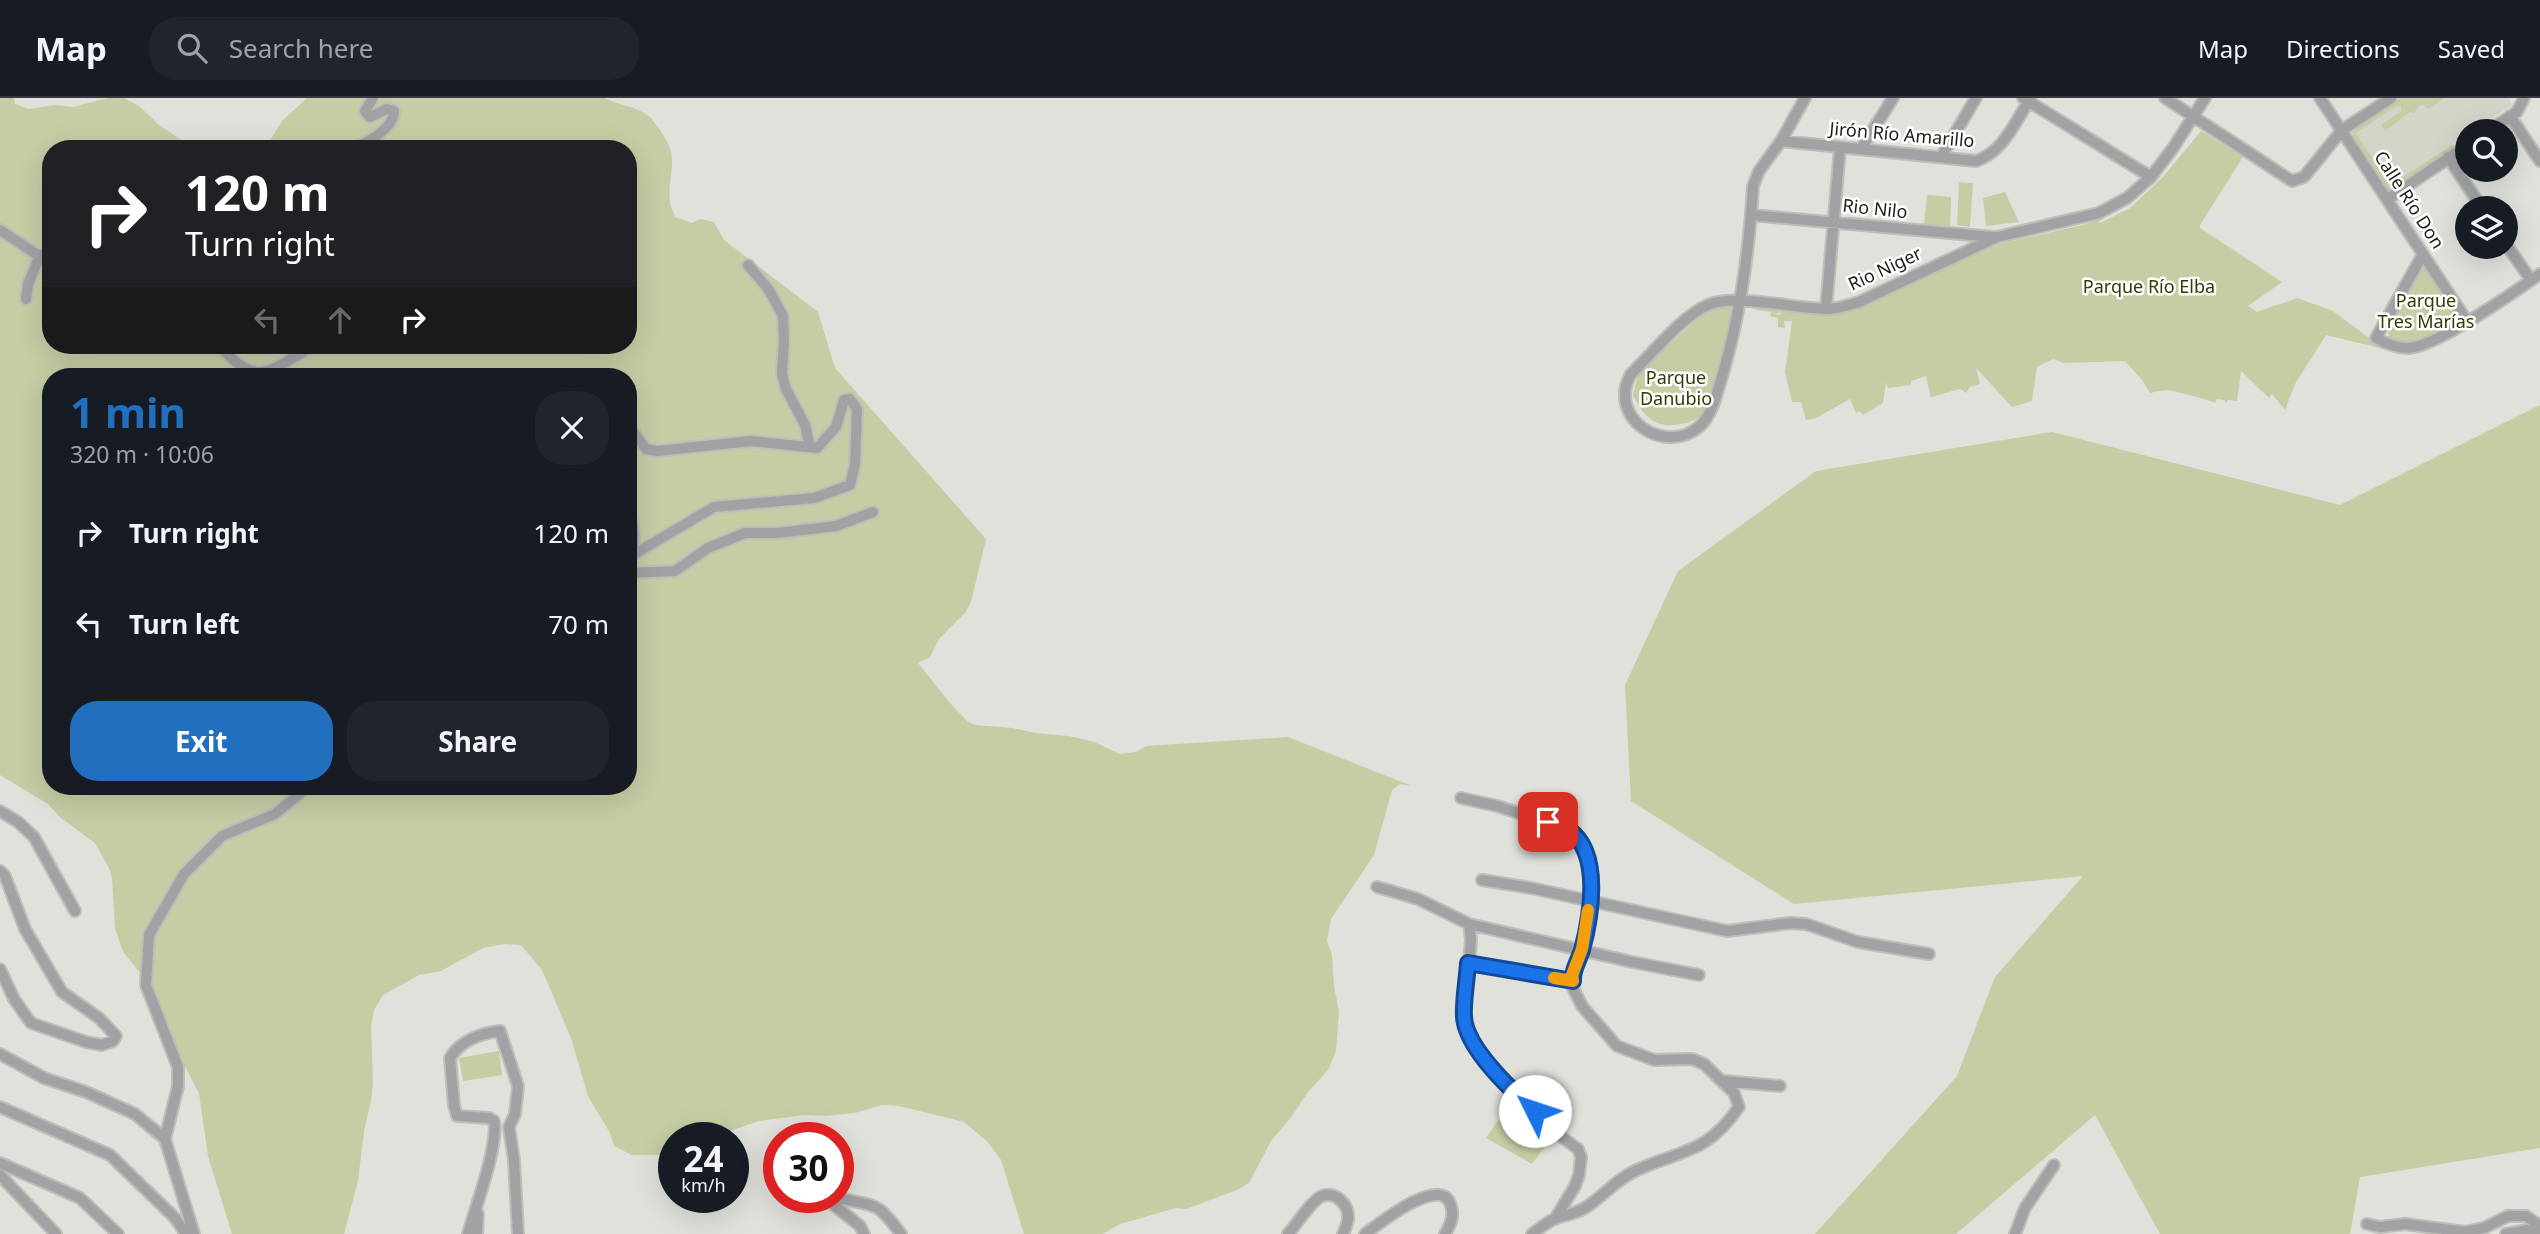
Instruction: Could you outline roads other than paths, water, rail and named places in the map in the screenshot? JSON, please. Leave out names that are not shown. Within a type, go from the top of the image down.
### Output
[{"type":"street","points":[[371,140],[392,123],[394,117],[394,111],[387,109],[370,117],[365,111],[373,98]]},
{"type":"street","points":[[1741,302],[1753,186],[1759,170],[1781,141],[1805,98]]},
{"type":"street","points":[[1861,149],[1893,98]]},
{"type":"street","points":[[1941,157],[1976,98]]},
{"type":"street","points":[[2165,98],[2292,181],[2304,177],[2342,130],[2374,102],[2391,98]]},
{"type":"street","points":[[1997,237],[2098,213],[2127,198],[2151,177],[2205,98]]},
{"type":"street","name":"Calle Río Don","points":[[2320,98],[2467,321]]},
{"type":"street","points":[[2506,119],[2517,111],[2524,98]]},
{"type":"street","points":[[2027,99],[2151,177]]},
{"type":"street","name":"Jirón Río Amarillo","points":[[1781,141],[1976,161],[1988,157],[1998,149],[2027,99]]},
{"type":"street","points":[[2510,116],[2540,161]]},
{"type":"street","points":[[1826,309],[1840,148]]},
{"type":"street","points":[[2388,199],[2455,153]]},
{"type":"street","points":[[2448,158],[2474,196]]},
{"type":"street","name":"Rio Nilo","points":[[1751,215],[1997,237]]},
{"type":"street","points":[[0,230],[42,254]]},
{"type":"street","name":"Rio Niger","points":[[1741,302],[1732,346],[1718,391],[1702,425],[1681,436],[1649,433],[1633,419],[1624,402],[1623,392],[1631,374],[1693,314],[1708,305],[1720,301],[1741,302],[1826,309],[1859,302],[1997,237]]},
{"type":"street","points":[[2423,254],[2376,338],[2406,348],[2417,347],[2467,321],[2535,277],[2518,258]]},
{"type":"street","points":[[26,299],[28,284],[42,261]]},
{"type":"street","points":[[748,265],[769,290],[783,316],[782,374],[786,389],[805,425],[810,447]]},
{"type":"street","points":[[227,354],[240,368]]},
{"type":"street","points":[[273,368],[300,354]]},
{"type":"street","points":[[637,437],[646,449],[657,451],[751,441],[817,448],[836,427],[844,400],[850,399],[857,409],[855,464],[850,485],[814,498],[714,507],[637,552]]},
{"type":"street","points":[[637,573],[675,572],[708,548],[745,533],[777,533],[836,526],[873,512]]},
{"type":"street","points":[[194,1234],[165,1139],[178,1086],[178,1067],[146,985],[149,935],[184,874],[222,836],[275,814],[298,795]]},
{"type":"street","points":[[1461,798],[1497,806],[1568,829],[1580,841],[1589,863],[1592,883],[1582,949],[1572,975],[1582,1006],[1616,1046],[1654,1060],[1692,1059],[1704,1064],[1734,1093],[1739,1107],[1725,1127],[1709,1140],[1686,1153],[1635,1171],[1610,1186],[1586,1208],[1555,1219],[1532,1234]]},
{"type":"street","points":[[0,811],[19,822],[34,837],[75,911]]},
{"type":"street","points":[[0,871],[5,876],[25,929],[62,992],[105,1023],[116,1036],[113,1041],[102,1045],[86,1042],[31,1023],[14,999],[0,969]]},
{"type":"street","points":[[1482,880],[1727,931],[1791,923],[1806,924],[1858,942],[1929,954]]},
{"type":"street","points":[[1377,887],[1418,899],[1469,924],[1699,975]]},
{"type":"street","points":[[1469,924],[1471,940],[1464,1018],[1470,1038],[1508,1088],[1551,1129],[1578,1149],[1581,1157],[1575,1186],[1555,1219]]},
{"type":"street","points":[[1468,963],[1573,981]]},
{"type":"street","points":[[468,1234],[496,1128],[494,1121],[489,1118],[457,1116],[450,1058],[461,1044],[499,1031],[518,1086],[515,1114],[509,1127],[514,1160],[518,1234]]},
{"type":"street","points":[[0,1054],[44,1078],[86,1092],[135,1114],[165,1139]]},
{"type":"street","points":[[1724,1082],[1780,1086]]},
{"type":"street","points":[[0,1107],[110,1155],[175,1218],[186,1234]]},
{"type":"street","points":[[489,1158],[514,1160]]},
{"type":"street","points":[[0,1163],[80,1198],[118,1234]]},
{"type":"street","points":[[2015,1234],[2025,1208],[2054,1165]]},
{"type":"street","points":[[0,1175],[56,1234]]},
{"type":"street","points":[[477,1234],[480,1194]]},
{"type":"street","points":[[1288,1234],[1315,1202],[1322,1196],[1331,1195],[1342,1200],[1348,1209],[1348,1220],[1343,1234]]},
{"type":"street","points":[[1365,1234],[1412,1202],[1437,1195],[1447,1198],[1451,1205],[1452,1218],[1445,1234]]},
{"type":"street","points":[[864,1234],[860,1226],[834,1205],[835,1200],[839,1198],[865,1201],[877,1206],[901,1234]]},
{"type":"street","points":[[2367,1224],[2380,1227],[2405,1224],[2465,1232],[2484,1228],[2508,1216],[2526,1216],[2540,1228]]},
{"type":"street","points":[[2506,1234],[2540,1228]]},
{"type":"park label","name":"Parque Río Elba","points":[[2149,287]]},
{"type":"park label","name":"Parque Tres Marías","points":[[2426,311]]},
{"type":"park label","name":"Parque Danubio","points":[[1676,388]]}]
